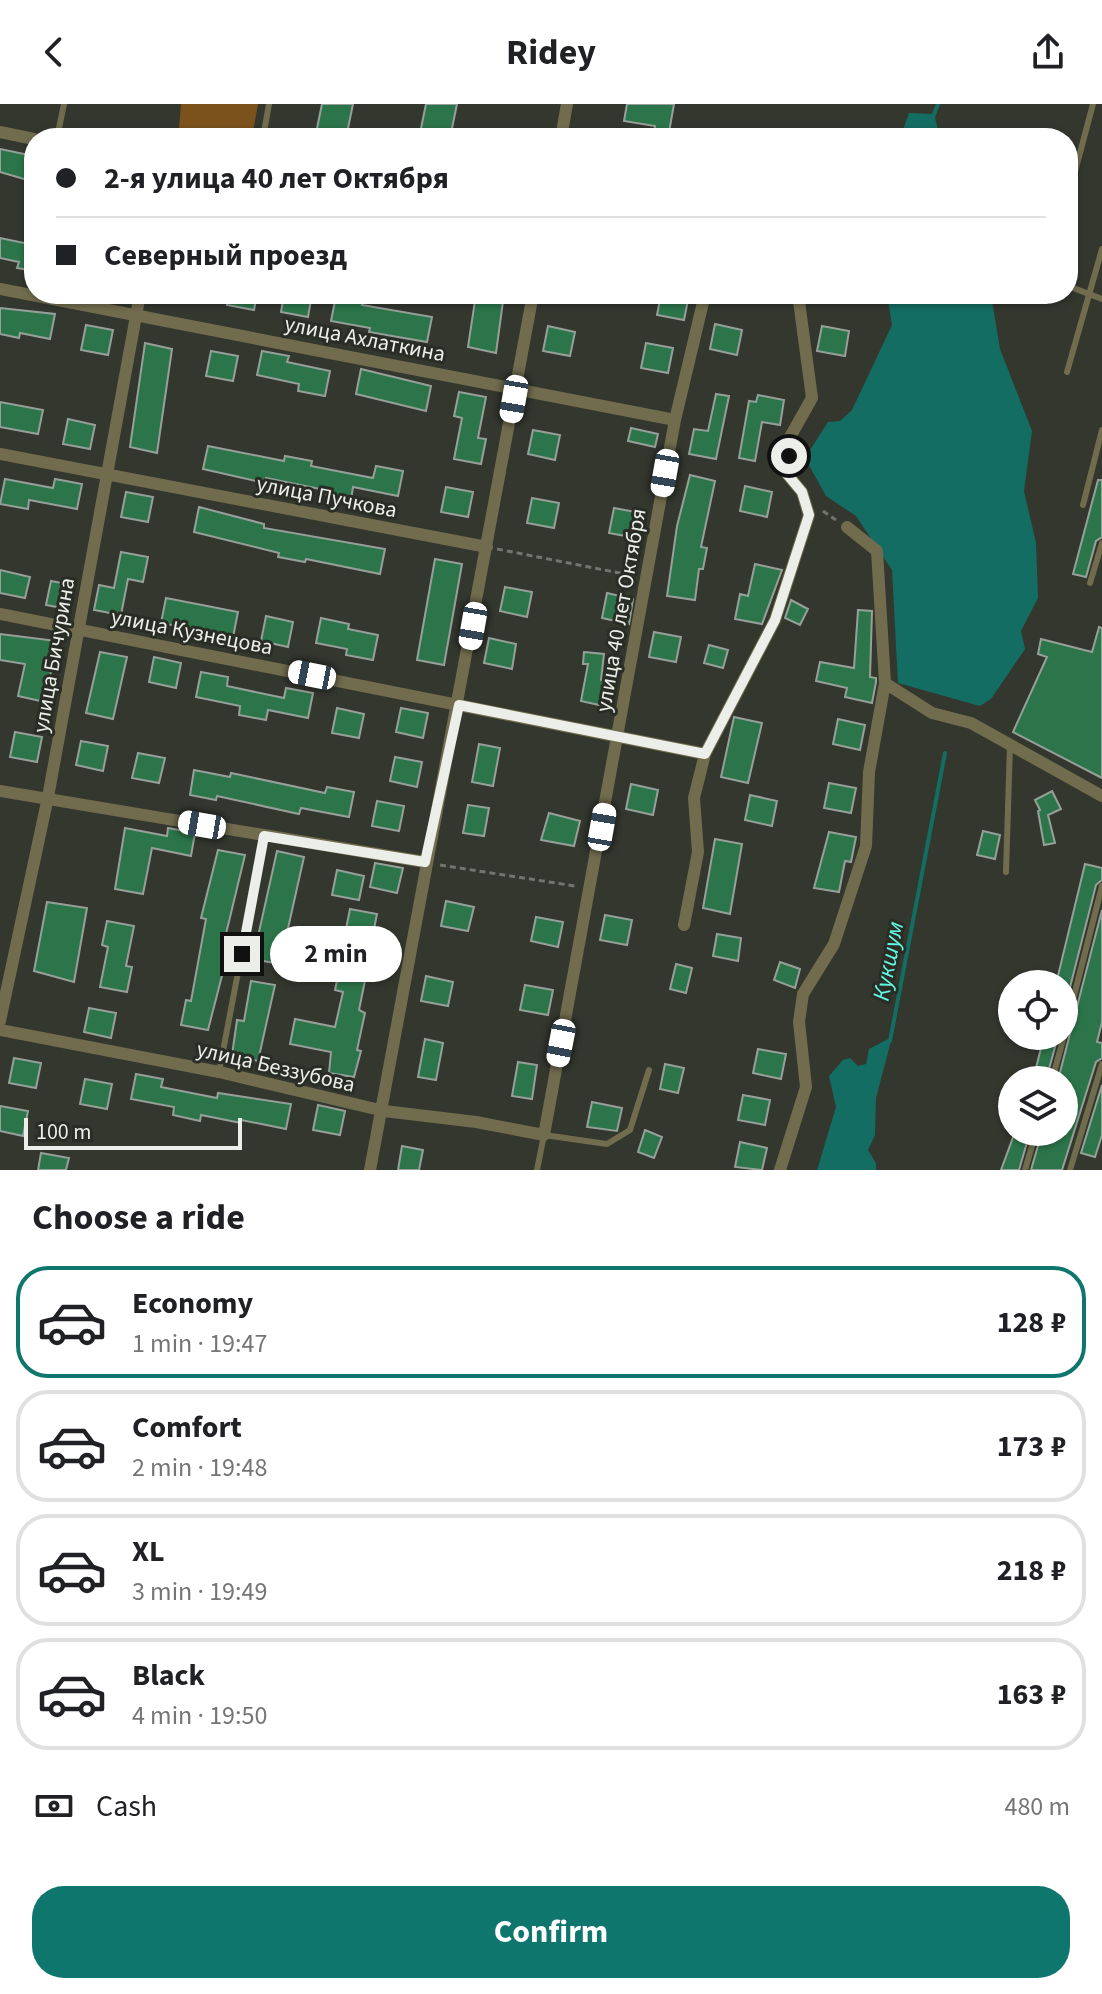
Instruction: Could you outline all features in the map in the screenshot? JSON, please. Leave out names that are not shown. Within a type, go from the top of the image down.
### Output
[{"type":"street","points":[[563,128],[567,104]]},
{"type":"street","points":[[0,132],[24,137]]},
{"type":"street","name":"улица Ахлаткина","points":[[0,289],[24,294]]},
{"type":"street","name":"улица Ахлаткина","points":[[78,304],[675,420]]},
{"type":"street","name":"улица Бичурина","points":[[0,1021],[48,797],[138,304]]},
{"type":"street","points":[[370,1170],[384,1111],[425,862],[459,705],[531,304]]},
{"type":"street","name":"улица 40 лет Октября","points":[[544,1135],[675,420],[703,304]]},
{"type":"street","points":[[684,925],[698,852],[694,798],[705,754],[775,620],[809,515],[802,492],[787,474],[790,437],[812,398],[799,304]]},
{"type":"street","name":"улица Пучкова","points":[[0,454],[487,547]]},
{"type":"street","points":[[780,1170],[806,1087],[799,1022],[803,994],[834,944],[866,846],[869,772],[885,683],[877,551],[847,527]]},
{"type":"street","name":"улица Кузнецова","points":[[0,614],[705,754]]},
{"type":"street","points":[[885,683],[932,713],[971,723],[1102,796]]},
{"type":"street","points":[[0,791],[425,862]]},
{"type":"street","name":"улица Беззубова","points":[[0,1030],[219,1072],[384,1111],[476,1122],[544,1135]]},
{"type":"lane","points":[[59,128],[64,104]]},
{"type":"lane","points":[[265,128],[269,104]]},
{"type":"lane","points":[[1078,160],[1093,104]]},
{"type":"lane","points":[[1067,372],[1102,249]]},
{"type":"lane","points":[[1078,290],[1102,299]]},
{"type":"lane","points":[[1083,505],[1102,430]]},
{"type":"lane","points":[[1090,583],[1102,543]]},
{"type":"lane","points":[[1006,872],[1010,745]]},
{"type":"lane","points":[[219,1072],[264,836]]},
{"type":"lane","points":[[1078,980],[1102,886]]},
{"type":"lane","points":[[1070,1170],[1102,1064]]},
{"type":"lane","points":[[544,1135],[589,1144],[607,1144],[620,1139],[636,1118],[649,1070]]},
{"type":"lane","name":"улица 40 лет Октября","points":[[537,1170],[544,1135]]},
{"type":"lane","points":[[1025,1170],[1032,1146]]},
{"type":"path","points":[[821,510],[847,527]]},
{"type":"path","points":[[487,547],[646,578]]},
{"type":"path","points":[[425,862],[591,888]]},
{"type":"shaded area","points":[[181,104],[258,104],[254,128],[179,128]]},
{"type":"water","points":[[909,113],[934,114],[938,128],[904,128]]},
{"type":"water","points":[[889,304],[993,304],[1000,349],[1032,431],[1024,491],[1036,543],[1038,598],[1021,631],[1025,649],[991,699],[980,706],[898,683],[892,570],[856,516],[826,496],[805,458],[828,422],[840,421],[852,410],[892,325]]},
{"type":"water","points":[[892,1037],[876,1098],[875,1135],[868,1150],[876,1163],[876,1170],[817,1170],[836,1107],[829,1076],[843,1060],[850,1058],[858,1066],[866,1064],[869,1049]]},
{"type":"building","points":[[322,104],[353,104],[348,128],[317,128]]},
{"type":"building","points":[[426,104],[457,104],[452,128],[421,128]]},
{"type":"building","points":[[627,104],[674,104],[670,128],[624,121]]},
{"type":"building","points":[[0,149],[24,154],[24,179],[0,172]]},
{"type":"building","points":[[0,238],[24,243],[24,269],[17,268],[19,262],[0,258]]},
{"type":"building","points":[[227,304],[255,304],[254,310]]},
{"type":"building","points":[[282,304],[310,304],[308,317],[281,312]]},
{"type":"building","points":[[334,304],[362,304],[432,317],[427,342],[369,332],[370,328],[331,321]]},
{"type":"building","points":[[474,304],[503,304],[496,353],[468,347]]},
{"type":"building","points":[[659,304],[687,304],[684,320],[657,315]]},
{"type":"building","points":[[0,308],[55,314],[50,339],[20,333],[19,338],[0,334]]},
{"type":"building","points":[[715,324],[742,330],[737,355],[710,349]]},
{"type":"building","points":[[86,325],[113,330],[108,355],[81,350]]},
{"type":"building","points":[[548,326],[575,332],[570,356],[543,351]]},
{"type":"building","points":[[822,326],[849,331],[845,356],[817,351]]},
{"type":"building","points":[[145,343],[172,349],[157,453],[130,447]]},
{"type":"building","points":[[646,343],[673,348],[668,373],[641,368]]},
{"type":"building","points":[[211,351],[238,356],[233,381],[206,376]]},
{"type":"building","points":[[262,351],[289,356],[287,362],[330,371],[325,396],[298,391],[299,384],[257,375]]},
{"type":"building","points":[[361,369],[431,386],[426,411],[356,394]]},
{"type":"building","points":[[459,392],[486,397],[478,438],[486,439],[481,464],[454,459],[462,418],[454,416]]},
{"type":"building","points":[[716,394],[729,396],[716,459],[689,454],[694,429],[708,431]]},
{"type":"building","points":[[758,395],[784,400],[780,425],[762,422],[755,461],[739,458],[749,401],[756,402]]},
{"type":"building","points":[[0,402],[43,410],[38,434],[0,427]]},
{"type":"building","points":[[68,419],[95,425],[90,449],[63,444]]},
{"type":"building","points":[[631,428],[658,434],[655,447],[628,441]]},
{"type":"building","points":[[533,430],[560,435],[555,460],[528,454]]},
{"type":"building","points":[[208,446],[284,461],[285,456],[312,461],[311,466],[373,478],[376,466],[403,471],[398,496],[353,487],[351,500],[324,494],[325,490],[266,478],[265,483],[203,469]]},
{"type":"building","points":[[690,475],[715,481],[701,547],[707,548],[703,569],[699,569],[695,600],[667,596],[677,526]]},
{"type":"building","points":[[5,479],[53,488],[55,479],[82,484],[77,509],[29,500],[28,509],[0,504]]},
{"type":"building","points":[[1098,480],[1102,480],[1102,537],[1096,541],[1086,577],[1073,574]]},
{"type":"building","points":[[745,486],[772,492],[767,517],[740,511]]},
{"type":"building","points":[[446,487],[473,492],[468,517],[441,512]]},
{"type":"building","points":[[126,492],[153,497],[148,522],[121,517]]},
{"type":"building","points":[[532,498],[559,503],[554,528],[527,523]]},
{"type":"building","points":[[199,507],[264,524],[264,528],[385,549],[380,574],[306,559],[305,562],[278,557],[279,553],[194,532]]},
{"type":"building","points":[[614,508],[641,513],[636,538],[609,533]]},
{"type":"building","points":[[121,552],[148,557],[143,582],[128,579],[121,615],[94,610],[99,585],[114,588]]},
{"type":"building","points":[[435,559],[462,564],[444,665],[417,660]]},
{"type":"building","points":[[755,564],[782,570],[762,624],[735,619],[740,594],[748,596]]},
{"type":"building","points":[[0,570],[30,577],[25,598],[0,593]]},
{"type":"building","points":[[51,581],[67,584],[62,608],[46,605]]},
{"type":"building","points":[[505,587],[532,592],[527,617],[500,611]]},
{"type":"building","points":[[607,593],[633,599],[629,624],[602,618]]},
{"type":"building","points":[[166,598],[238,612],[233,637],[161,623]]},
{"type":"building","points":[[791,600],[808,609],[800,625],[785,618]]},
{"type":"building","points":[[858,610],[872,611],[870,677],[876,678],[876,682],[872,703],[845,697],[847,688],[816,681],[820,662],[854,668]]},
{"type":"building","points":[[266,616],[293,622],[288,647],[261,641]]},
{"type":"building","points":[[321,618],[349,624],[348,629],[378,635],[373,660],[346,655],[347,649],[316,643]]},
{"type":"building","points":[[1099,627],[1102,628],[1102,778],[1013,732],[1047,657],[1038,654],[1041,639],[1092,652]]},
{"type":"building","points":[[654,632],[681,637],[676,662],[649,657]]},
{"type":"building","points":[[0,634],[57,641],[45,702],[18,696],[25,664],[0,660]]},
{"type":"building","points":[[489,638],[516,644],[512,669],[484,663]]},
{"type":"building","points":[[709,645],[728,650],[723,668],[704,663]]},
{"type":"building","points":[[100,652],[127,657],[113,719],[86,713]]},
{"type":"building","points":[[584,652],[604,654],[601,680],[613,682],[608,707],[581,701],[588,664],[583,664]]},
{"type":"building","points":[[154,657],[181,663],[176,688],[149,682]]},
{"type":"building","points":[[201,672],[228,677],[227,686],[284,698],[286,688],[313,693],[308,718],[268,710],[266,720],[239,715],[240,706],[196,697]]},
{"type":"building","points":[[337,708],[364,714],[359,738],[332,733]]},
{"type":"building","points":[[401,708],[428,713],[423,738],[396,732]]},
{"type":"building","points":[[734,717],[762,723],[748,783],[721,777]]},
{"type":"building","points":[[838,719],[865,725],[860,750],[833,744]]},
{"type":"building","points":[[15,732],[42,737],[37,762],[10,757]]},
{"type":"building","points":[[81,741],[108,746],[103,771],[76,765]]},
{"type":"building","points":[[479,744],[500,748],[493,786],[472,782]]},
{"type":"building","points":[[138,753],[165,758],[159,783],[132,778]]},
{"type":"building","points":[[395,757],[422,762],[417,787],[390,781]]},
{"type":"building","points":[[194,770],[230,777],[231,773],[325,793],[327,787],[354,792],[349,817],[301,808],[299,814],[217,796],[216,800],[190,795]]},
{"type":"building","points":[[829,783],[856,788],[851,813],[824,808]]},
{"type":"building","points":[[631,784],[658,790],[653,815],[626,809]]},
{"type":"building","points":[[1052,791],[1061,809],[1048,815],[1055,843],[1044,845],[1040,810],[1035,800]]},
{"type":"building","points":[[750,795],[777,801],[772,826],[745,820]]},
{"type":"building","points":[[377,801],[404,806],[399,831],[372,826]]},
{"type":"building","points":[[468,805],[489,808],[484,836],[463,833]]},
{"type":"building","points":[[549,813],[580,821],[574,846],[541,840]]},
{"type":"building","points":[[125,828],[167,836],[168,828],[195,833],[191,856],[152,848],[143,894],[115,889]]},
{"type":"building","points":[[983,831],[1000,835],[995,859],[977,855]]},
{"type":"building","points":[[829,832],[856,837],[851,862],[845,861],[839,892],[814,888]]},
{"type":"building","points":[[715,839],[742,844],[730,914],[703,908]]},
{"type":"building","points":[[218,850],[245,855],[225,938],[230,939],[225,964],[208,1030],[181,1025],[186,1000],[191,1001],[206,919],[201,918]]},
{"type":"building","points":[[277,851],[304,857],[280,964],[253,959]]},
{"type":"building","points":[[375,863],[403,868],[397,893],[370,887]]},
{"type":"building","points":[[1085,864],[1102,868],[1102,880],[1096,885],[1074,970],[1059,970]]},
{"type":"building","points":[[337,870],[364,876],[359,900],[332,895]]},
{"type":"building","points":[[446,901],[474,907],[468,931],[441,926]]},
{"type":"building","points":[[47,902],[87,908],[74,982],[34,971]]},
{"type":"building","points":[[350,909],[377,914],[372,939],[345,934]]},
{"type":"building","points":[[1102,910],[1102,1022],[1097,1042],[1102,1043],[1102,1058],[1096,1062],[1078,1119],[1078,1066],[1062,1066],[1066,1050],[1078,1050],[1078,1003]]},
{"type":"building","points":[[605,915],[632,920],[627,945],[600,940]]},
{"type":"building","points":[[536,917],[563,922],[558,947],[531,941]]},
{"type":"building","points":[[107,921],[134,926],[126,966],[132,967],[127,992],[100,987],[108,947],[102,945]]},
{"type":"building","points":[[717,934],[741,938],[738,961],[713,956]]},
{"type":"building","points":[[780,962],[800,969],[795,988],[774,980]]},
{"type":"building","points":[[676,964],[692,968],[686,993],[670,989]]},
{"type":"building","points":[[340,966],[367,971],[359,1010],[365,1013],[357,1050],[361,1051],[354,1077],[329,1073],[331,1052],[290,1044],[295,1019],[335,1027],[343,992],[335,990]]},
{"type":"building","points":[[426,976],[453,982],[448,1006],[421,1001]]},
{"type":"building","points":[[251,981],[275,985],[258,1061],[232,1055],[237,1020],[244,1021]]},
{"type":"building","points":[[525,985],[553,990],[548,1015],[520,1010]]},
{"type":"building","points":[[89,1008],[116,1013],[111,1038],[84,1032]]},
{"type":"building","points":[[425,1039],[443,1043],[436,1080],[418,1077]]},
{"type":"building","points":[[758,1049],[786,1054],[781,1079],[753,1073]]},
{"type":"building","points":[[1040,1050],[1054,1050],[1050,1066],[1036,1066]]},
{"type":"building","points":[[14,1058],[41,1063],[36,1088],[9,1083]]},
{"type":"building","points":[[518,1062],[537,1065],[532,1099],[512,1096]]},
{"type":"building","points":[[665,1064],[684,1068],[678,1093],[660,1089]]},
{"type":"building","points":[[136,1074],[163,1079],[161,1087],[217,1098],[218,1093],[291,1104],[286,1129],[201,1115],[200,1121],[173,1115],[174,1107],[131,1099]]},
{"type":"building","points":[[85,1079],[112,1084],[107,1109],[80,1104]]},
{"type":"building","points":[[1102,1085],[1102,1135],[1095,1157],[1081,1153]]},
{"type":"building","points":[[743,1095],[770,1100],[765,1125],[738,1120]]},
{"type":"building","points":[[592,1102],[622,1108],[617,1131],[587,1127]]},
{"type":"building","points":[[318,1105],[345,1111],[340,1135],[313,1130]]},
{"type":"building","points":[[0,1106],[28,1111],[23,1136],[0,1131]]},
{"type":"building","points":[[645,1130],[662,1137],[654,1158],[638,1152]]},
{"type":"building","points":[[740,1142],[767,1148],[762,1170],[735,1167]]},
{"type":"building","points":[[402,1146],[423,1150],[419,1170],[398,1170]]},
{"type":"building","points":[[1010,1146],[1026,1146],[1019,1170],[1001,1170]]},
{"type":"building","points":[[1038,1146],[1070,1146],[1062,1170],[1031,1170]]},
{"type":"building","points":[[41,1153],[69,1158],[66,1170],[38,1170]]},
{"type":"waterway","name":"Кукшум","points":[[933,117],[938,104]]},
{"type":"waterway","name":"Кукшум","points":[[890,1041],[945,753]]},
{"type":"route","points":[[242,954],[264,836],[425,862],[459,705],[705,754],[775,620],[809,515],[802,492],[787,474],[789,456]]}]
